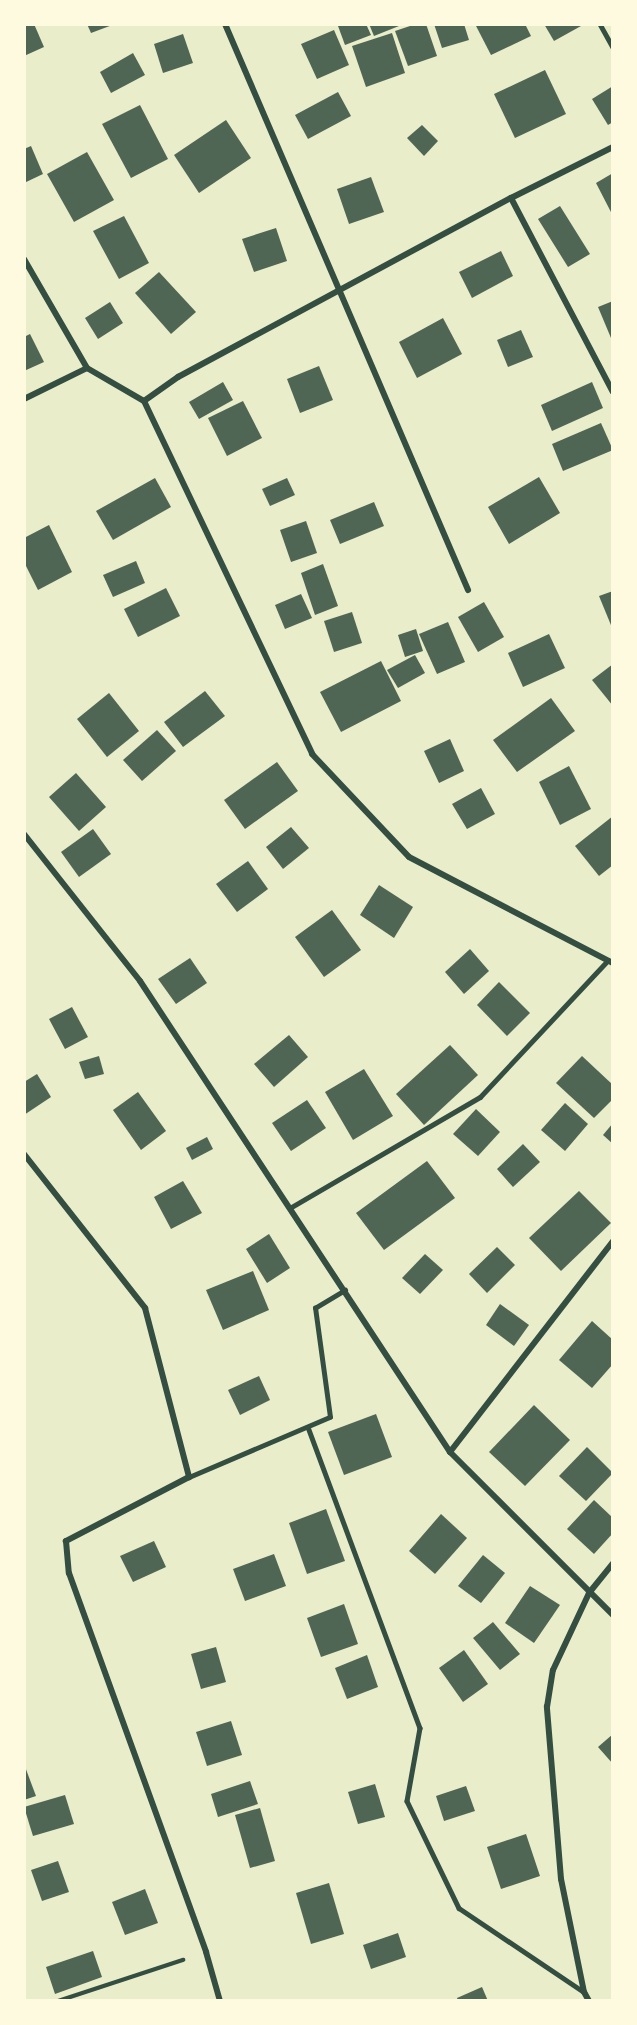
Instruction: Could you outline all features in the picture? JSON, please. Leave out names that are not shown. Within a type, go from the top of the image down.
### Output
[{"type":"street","points":[[225,24],[468,590]]},
{"type":"street","points":[[144,401],[178,377],[511,198],[613,147]]},
{"type":"street","points":[[511,198],[613,392]]},
{"type":"street","points":[[24,259],[87,368],[144,401],[312,754],[410,857],[611,962]]},
{"type":"street","points":[[24,399],[87,368]]},
{"type":"street","points":[[24,834],[140,981],[450,1452],[613,1615]]},
{"type":"street","points":[[24,1154],[146,1308],[189,1477],[66,1541],[69,1574],[206,1952],[220,2001]]},
{"type":"street","points":[[450,1452],[613,1241]]},
{"type":"street","points":[[589,2001],[584,1992],[561,1879],[547,1707],[553,1670],[589,1593],[613,1563]]},
{"type":"lane","points":[[600,24],[613,47]]},
{"type":"lane","points":[[291,1208],[480,1097],[611,962]]},
{"type":"lane","points":[[189,1477],[330,1417],[315,1308],[345,1290]]},
{"type":"lane","points":[[308,1426],[420,1728],[407,1801],[459,1908],[584,1992]]},
{"type":"path","points":[[58,2001],[206,1952]]},
{"type":"building","points":[[24,24],[34,24],[44,47],[24,56]]},
{"type":"building","points":[[87,24],[115,24],[91,33]]},
{"type":"building","points":[[366,24],[371,35],[345,45],[338,26]]},
{"type":"building","points":[[369,24],[404,24],[374,36]]},
{"type":"building","points":[[416,24],[426,24],[437,56],[408,66],[395,31]]},
{"type":"building","points":[[434,24],[464,24],[469,40],[442,48]]},
{"type":"building","points":[[475,24],[525,24],[531,36],[491,55]]},
{"type":"building","points":[[544,24],[580,24],[581,26],[554,41]]},
{"type":"building","points":[[334,30],[349,65],[317,79],[301,44]]},
{"type":"building","points":[[392,33],[405,73],[366,87],[352,46]]},
{"type":"building","points":[[183,34],[193,63],[163,73],[154,44]]},
{"type":"building","points":[[133,53],[145,75],[111,93],[100,72]]},
{"type":"building","points":[[545,70],[566,114],[515,138],[494,94]]},
{"type":"building","points":[[613,86],[613,122],[608,125],[592,99]]},
{"type":"building","points":[[338,92],[351,116],[308,139],[295,115]]},
{"type":"building","points":[[140,105],[168,159],[131,178],[102,124]]},
{"type":"building","points":[[226,120],[251,158],[199,193],[174,155]]},
{"type":"building","points":[[422,125],[438,141],[424,156],[407,138]]},
{"type":"building","points":[[31,146],[43,174],[24,183],[24,149]]},
{"type":"building","points":[[87,152],[114,200],[74,222],[47,174]]},
{"type":"building","points":[[613,173],[613,216],[596,183]]},
{"type":"building","points":[[371,177],[384,212],[349,224],[337,189]]},
{"type":"building","points":[[560,206],[590,254],[568,267],[538,219]]},
{"type":"building","points":[[124,216],[149,263],[119,279],[93,231]]},
{"type":"building","points":[[276,228],[287,261],[254,272],[242,239]]},
{"type":"building","points":[[501,251],[513,276],[472,298],[459,272]]},
{"type":"building","points":[[159,272],[196,312],[171,334],[135,293]]},
{"type":"building","points":[[613,301],[613,337],[611,338],[598,307]]},
{"type":"building","points":[[110,302],[123,323],[98,339],[85,318]]},
{"type":"building","points":[[443,318],[462,354],[417,378],[399,342]]},
{"type":"building","points":[[521,330],[533,357],[508,367],[497,340]]},
{"type":"building","points":[[30,334],[44,362],[24,371],[24,337]]},
{"type":"building","points":[[319,366],[333,400],[300,413],[287,379]]},
{"type":"building","points":[[223,382],[233,400],[199,419],[189,402]]},
{"type":"building","points":[[592,382],[603,408],[552,431],[541,405]]},
{"type":"building","points":[[243,401],[262,438],[227,456],[208,418]]},
{"type":"building","points":[[601,423],[613,450],[563,471],[552,444]]},
{"type":"building","points":[[539,477],[560,513],[509,544],[488,507]]},
{"type":"building","points":[[155,478],[171,507],[113,540],[96,511]]},
{"type":"building","points":[[287,478],[295,495],[270,506],[262,489]]},
{"type":"building","points":[[374,502],[384,526],[340,544],[330,520]]},
{"type":"building","points":[[306,521],[317,553],[291,562],[280,530]]},
{"type":"building","points":[[49,525],[72,572],[38,590],[24,562],[24,538]]},
{"type":"building","points":[[136,561],[145,583],[113,597],[103,575]]},
{"type":"building","points":[[323,564],[338,606],[315,615],[301,573]]},
{"type":"building","points":[[166,588],[180,616],[138,637],[124,609]]},
{"type":"building","points":[[613,591],[613,630],[599,596]]},
{"type":"building","points":[[301,594],[312,618],[285,629],[275,605]]},
{"type":"building","points":[[484,602],[504,637],[478,652],[458,617]]},
{"type":"building","points":[[352,612],[362,643],[334,652],[324,621]]},
{"type":"building","points":[[448,622],[465,662],[437,674],[419,634]]},
{"type":"building","points":[[416,629],[423,651],[405,657],[398,635]]},
{"type":"building","points":[[549,634],[565,668],[523,687],[508,653]]},
{"type":"building","points":[[415,655],[425,673],[398,688],[387,670]]},
{"type":"building","points":[[381,661],[401,701],[341,732],[320,692]]},
{"type":"building","points":[[613,664],[613,706],[592,680]]},
{"type":"building","points":[[205,691],[225,716],[183,747],[164,722]]},
{"type":"building","points":[[109,693],[139,731],[107,757],[77,719]]},
{"type":"building","points":[[551,698],[575,731],[517,772],[493,740]]},
{"type":"building","points":[[157,730],[176,751],[142,781],[123,760]]},
{"type":"building","points":[[450,739],[464,771],[439,783],[424,751]]},
{"type":"building","points":[[277,762],[298,791],[245,829],[224,800]]},
{"type":"building","points":[[569,766],[591,809],[560,825],[539,782]]},
{"type":"building","points":[[76,773],[106,807],[79,831],[49,797]]},
{"type":"building","points":[[481,788],[495,814],[467,829],[452,804]]},
{"type":"building","points":[[613,816],[613,865],[599,876],[575,846]]},
{"type":"building","points":[[291,827],[309,848],[283,869],[266,847]]},
{"type":"building","points":[[93,829],[111,854],[79,877],[61,852]]},
{"type":"building","points":[[248,861],[268,889],[237,912],[216,884]]},
{"type":"building","points":[[379,885],[413,907],[394,938],[360,915]]},
{"type":"building","points":[[332,910],[361,950],[324,977],[295,937]]},
{"type":"building","points":[[470,949],[489,971],[464,994],[445,972]]},
{"type":"building","points":[[190,958],[207,983],[176,1004],[158,979]]},
{"type":"building","points":[[499,982],[530,1013],[507,1036],[477,1005]]},
{"type":"building","points":[[72,1007],[88,1037],[65,1049],[49,1019]]},
{"type":"building","points":[[289,1035],[308,1057],[274,1087],[254,1064]]},
{"type":"building","points":[[450,1045],[478,1075],[424,1125],[396,1094]]},
{"type":"building","points":[[99,1056],[104,1074],[85,1079],[79,1062]]},
{"type":"building","points":[[582,1056],[613,1085],[613,1099],[594,1118],[556,1083]]},
{"type":"building","points":[[364,1069],[393,1116],[353,1140],[325,1092]]},
{"type":"building","points":[[37,1074],[51,1097],[24,1115],[24,1082]]},
{"type":"building","points":[[138,1092],[166,1131],[141,1150],[113,1110]]},
{"type":"building","points":[[307,1100],[326,1128],[291,1151],[272,1123]]},
{"type":"building","points":[[565,1103],[588,1124],[565,1151],[541,1130]]},
{"type":"building","points":[[476,1109],[500,1132],[478,1156],[453,1134]]},
{"type":"building","points":[[613,1123],[613,1144],[603,1135]]},
{"type":"building","points":[[207,1137],[213,1149],[192,1160],[186,1148]]},
{"type":"building","points":[[523,1144],[540,1162],[513,1187],[497,1169]]},
{"type":"building","points":[[427,1161],[455,1198],[384,1250],[356,1213]]},
{"type":"building","points":[[183,1181],[202,1213],[171,1229],[154,1197]]},
{"type":"building","points":[[579,1191],[611,1223],[561,1271],[529,1238]]},
{"type":"building","points":[[269,1234],[290,1268],[267,1283],[246,1249]]},
{"type":"building","points":[[497,1247],[515,1265],[487,1293],[469,1274]]},
{"type":"building","points":[[425,1254],[443,1270],[420,1294],[402,1278]]},
{"type":"building","points":[[253,1271],[269,1310],[223,1330],[206,1290]]},
{"type":"building","points":[[500,1304],[529,1325],[514,1346],[486,1325]]},
{"type":"building","points":[[592,1321],[613,1340],[613,1364],[592,1388],[559,1360]]},
{"type":"building","points":[[259,1376],[270,1400],[240,1415],[228,1390]]},
{"type":"building","points":[[534,1405],[570,1440],[525,1486],[489,1452]]},
{"type":"building","points":[[376,1414],[392,1457],[344,1475],[328,1432]]},
{"type":"building","points":[[587,1447],[613,1473],[586,1501],[559,1476]]},
{"type":"building","points":[[594,1500],[613,1518],[613,1533],[594,1554],[567,1529]]},
{"type":"building","points":[[326,1509],[345,1561],[307,1574],[289,1523]]},
{"type":"building","points":[[441,1514],[467,1538],[435,1574],[409,1551]]},
{"type":"building","points":[[154,1541],[166,1567],[133,1582],[120,1556]]},
{"type":"building","points":[[274,1554],[286,1586],[245,1601],[233,1569]]},
{"type":"building","points":[[483,1555],[505,1573],[481,1603],[458,1586]]},
{"type":"building","points":[[530,1586],[560,1605],[534,1643],[505,1623]]},
{"type":"building","points":[[344,1604],[358,1644],[321,1657],[307,1618]]},
{"type":"building","points":[[493,1622],[520,1654],[500,1670],[473,1638]]},
{"type":"building","points":[[216,1647],[226,1682],[201,1689],[191,1654]]},
{"type":"building","points":[[464,1650],[488,1684],[463,1702],[439,1668]]},
{"type":"building","points":[[367,1655],[378,1687],[347,1699],[335,1668]]},
{"type":"building","points":[[231,1721],[242,1755],[207,1766],[196,1732]]},
{"type":"building","points":[[613,1734],[613,1764],[598,1747]]},
{"type":"building","points":[[24,1764],[36,1796],[24,1800]]},
{"type":"building","points":[[250,1781],[258,1804],[218,1817],[211,1794]]},
{"type":"building","points":[[375,1784],[385,1817],[358,1824],[348,1792]]},
{"type":"building","points":[[466,1786],[475,1811],[444,1821],[436,1796]]},
{"type":"building","points":[[65,1795],[74,1824],[33,1836],[24,1807]]},
{"type":"building","points":[[260,1808],[275,1861],[250,1868],[235,1815]]},
{"type":"building","points":[[526,1834],[540,1876],[501,1889],[487,1847]]},
{"type":"building","points":[[58,1861],[69,1892],[42,1901],[31,1870]]},
{"type":"building","points":[[329,1883],[344,1934],[311,1944],[296,1893]]},
{"type":"building","points":[[145,1889],[158,1923],[125,1935],[112,1902]]},
{"type":"building","points":[[398,1933],[406,1957],[371,1969],[363,1945]]},
{"type":"building","points":[[93,1951],[102,1977],[55,1994],[46,1967]]},
{"type":"building","points":[[482,1987],[488,2001],[458,2001],[457,1998]]}]
